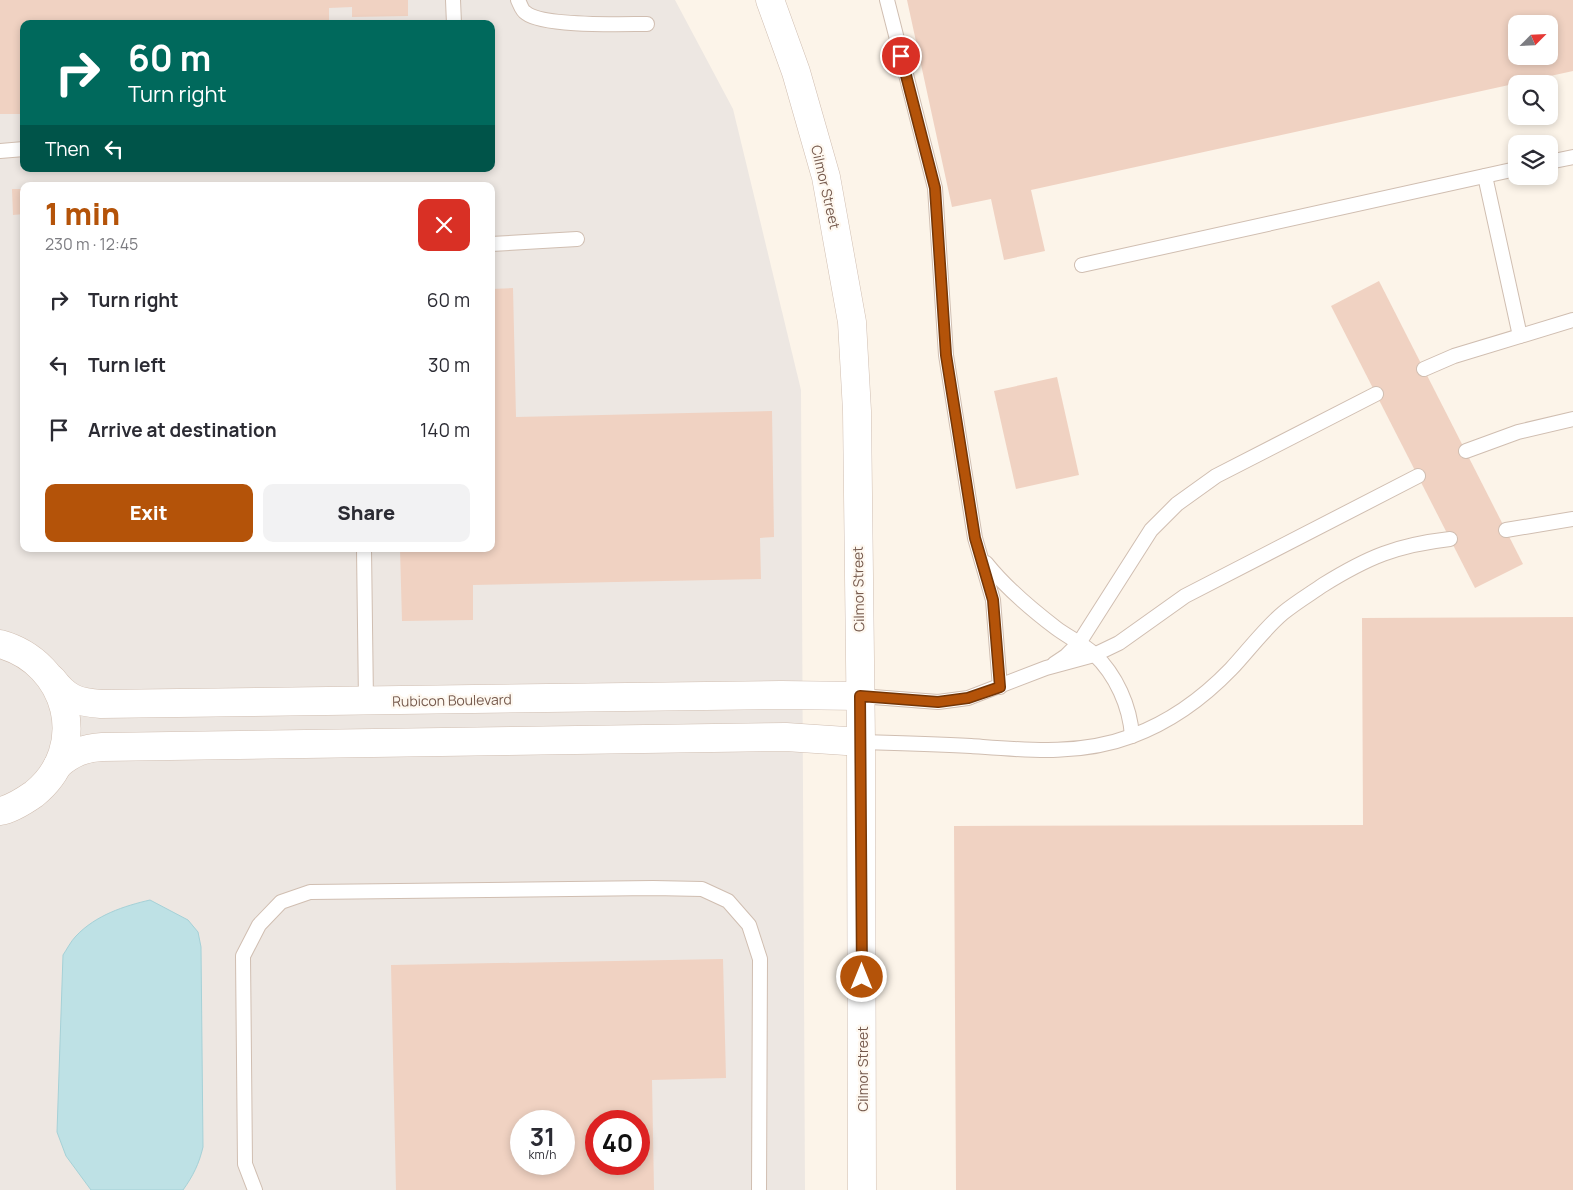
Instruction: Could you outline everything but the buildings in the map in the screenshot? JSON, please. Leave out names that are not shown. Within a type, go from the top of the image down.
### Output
[{"type":"street","name":"Cilmor Street","points":[[770,0],[796,72],[826,177],[852,322],[857,411],[861,742],[862,1190]]},
{"type":"street","name":"Rubicon Boulevard","points":[[0,644],[15,648],[36,661],[61,690],[83,703],[366,702],[781,695],[860,696]]},
{"type":"street","points":[[52,679],[64,707],[66,737],[58,765]]},
{"type":"street","points":[[0,810],[25,801],[44,785],[58,765],[76,751],[89,748],[786,737],[861,742]]},
{"type":"lane","points":[[453,0],[454,20]]},
{"type":"lane","points":[[518,0],[525,13],[542,20],[647,24]]},
{"type":"lane","points":[[887,0],[935,188],[946,355],[975,538],[993,600],[1000,687]]},
{"type":"lane","points":[[0,151],[20,149]]},
{"type":"lane","points":[[1558,160],[1573,157]]},
{"type":"lane","points":[[1082,265],[1508,171]]},
{"type":"lane","points":[[1485,176],[1520,336]]},
{"type":"lane","points":[[495,244],[577,239]]},
{"type":"lane","points":[[1424,369],[1454,356],[1573,320]]},
{"type":"lane","points":[[1046,668],[1066,656],[1079,643],[1151,530],[1177,504],[1216,476],[1376,394]]},
{"type":"lane","points":[[1466,451],[1518,432],[1573,419]]},
{"type":"lane","points":[[860,696],[938,702],[968,698],[1046,668],[1094,654],[1120,643],[1185,596],[1418,476]]},
{"type":"lane","points":[[1506,530],[1573,519]]},
{"type":"lane","points":[[861,742],[1044,751],[1079,749],[1114,742],[1132,736],[1166,721],[1199,698],[1229,671],[1282,614],[1349,568],[1374,556],[1399,548],[1424,542],[1450,539]]},
{"type":"lane","points":[[364,552],[366,702]]},
{"type":"lane","points":[[982,558],[1000,581],[1057,629],[1094,654],[1118,686],[1131,721],[1132,736]]},
{"type":"lane","points":[[255,1190],[245,1164],[243,956],[259,925],[281,902],[310,892],[653,888],[702,889],[728,901],[748,925],[760,958],[759,1190]]},
{"type":"shaded area","points":[[0,0],[675,0],[733,109],[801,390],[805,1190],[0,1190]]},
{"type":"water","points":[[150,900],[188,920],[198,932],[201,947],[203,1147],[195,1170],[183,1190],[91,1190],[66,1156],[57,1132],[63,955],[74,938],[92,922],[120,908]]},
{"type":"route","points":[[862,977],[860,696],[938,702],[968,698],[1000,687],[999,655],[993,600],[975,538],[946,355],[935,188],[901,56]]}]
